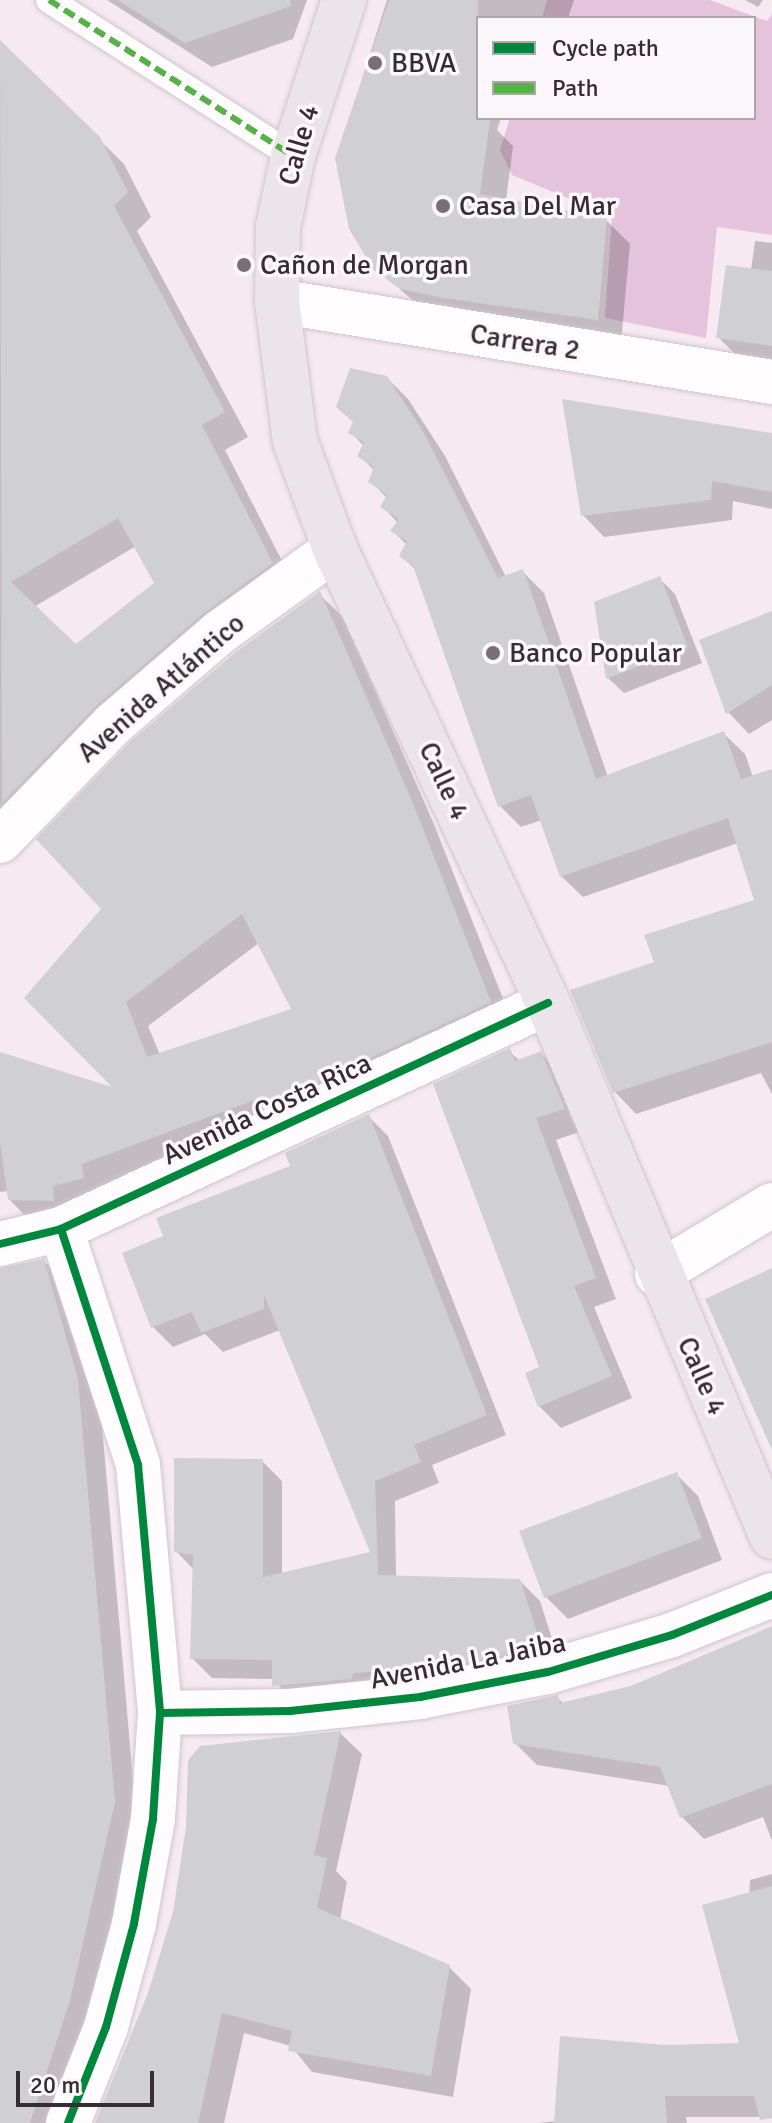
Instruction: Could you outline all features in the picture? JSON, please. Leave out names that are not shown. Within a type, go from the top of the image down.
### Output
[{"type":"main road","name":"Calle 4","points":[[344,0],[293,156],[278,227],[277,301],[295,441],[335,549],[548,1003],[657,1274],[772,1537]]},
{"type":"street","points":[[49,0],[293,156]]},
{"type":"street","name":"Carrera 2","points":[[277,301],[772,382]]},
{"type":"street","name":"Avenida Atlántico","points":[[0,841],[113,724],[220,632],[335,549]]},
{"type":"street","name":"Avenida Costa Rica","points":[[0,1244],[61,1229],[548,1003]]},
{"type":"street","points":[[657,1274],[772,1205]]},
{"type":"street","points":[[61,1229],[138,1465],[160,1713],[153,1819],[134,1924],[106,2027],[68,2123]]},
{"type":"street","name":"Avenida La Jaiba","points":[[160,1713],[290,1711],[420,1697],[548,1672],[672,1635],[772,1595]]},
{"type":"shaded area","points":[[547,0],[710,0],[753,16],[543,16]]},
{"type":"shaded area","points":[[772,14],[772,235],[717,227],[706,338],[605,318],[612,216],[512,175],[500,150],[509,120],[756,120],[756,17],[767,21]]},
{"type":"building","points":[[118,0],[290,0],[291,6],[185,43]]},
{"type":"building","name":"Casa Del Mar","points":[[389,0],[478,0],[476,120],[490,120],[480,194],[607,218],[598,320],[400,289],[374,270],[349,229],[335,158]]},
{"type":"building","points":[[0,40],[100,137],[128,192],[114,206],[225,412],[202,425],[273,563],[204,613],[97,705],[2,803]],"holes":[[[118,518],[154,583],[76,644],[11,582]]]},
{"type":"building","points":[[726,265],[772,271],[772,346],[716,338]]},
{"type":"building","points":[[350,368],[387,376],[424,433],[498,578],[523,569],[596,779],[724,731],[741,779],[772,769],[772,1042],[613,1093],[570,990],[654,962],[644,935],[754,900],[728,818],[560,877],[531,795],[498,807],[413,566],[399,556],[407,541],[390,531],[399,519],[380,507],[387,495],[368,482],[374,467],[357,456],[364,442],[348,433],[353,422],[336,407]]},
{"type":"building","points":[[562,399],[772,433],[772,492],[712,481],[711,500],[581,516]]},
{"type":"building","points":[[660,576],[688,647],[606,679],[594,602]]},
{"type":"building","points":[[320,591],[410,796],[491,1002],[267,1106],[263,1097],[82,1164],[84,1178],[53,1186],[54,1201],[8,1200],[0,1141],[0,1052],[112,1087],[24,998],[101,909],[36,839],[130,742],[236,652]],"holes":[[[242,914],[291,1009],[147,1057],[126,1002]]]},
{"type":"building","points":[[772,611],[772,685],[726,714],[699,640]]},
{"type":"building","points":[[510,1048],[515,1061],[541,1051],[565,1109],[536,1118],[596,1278],[574,1286],[612,1376],[538,1407],[525,1373],[539,1367],[433,1084]]},
{"type":"building","points":[[369,1114],[487,1415],[414,1445],[421,1462],[375,1481],[378,1575],[520,1579],[542,1648],[440,1668],[353,1673],[352,1679],[272,1686],[272,1660],[190,1659],[193,1555],[174,1552],[174,1458],[263,1459],[263,1577],[370,1552],[264,1295],[264,1309],[201,1333],[192,1312],[151,1328],[122,1253],[163,1236],[156,1218],[290,1166],[285,1153]]},
{"type":"building","points":[[44,1259],[78,1379],[115,1802],[70,2000],[30,2123],[0,2123],[0,1268]]},
{"type":"building","points":[[772,1268],[772,1450],[705,1299]]},
{"type":"building","points":[[677,1472],[702,1538],[544,1598],[519,1531]]},
{"type":"building","points":[[772,1626],[772,1784],[680,1818],[660,1767],[513,1744],[507,1706],[558,1695],[560,1703],[631,1686]]},
{"type":"building","points":[[341,1731],[314,1855],[327,1858],[317,1908],[450,1965],[431,2076],[288,2051],[292,2031],[222,2013],[198,2123],[95,2123],[148,1993],[173,1912],[186,1827],[188,1760],[200,1746]]},
{"type":"building","points":[[772,1886],[772,2118],[760,2120],[754,2096],[665,2096],[667,2123],[554,2123],[560,2036],[665,2045],[739,2043],[702,1905]]},
{"type":"marked path","points":[[49,0],[293,156]]},
{"type":"cycle path","points":[[0,1244],[61,1229],[548,1003]]},
{"type":"cycle path","points":[[61,1229],[138,1465],[160,1713],[153,1819],[134,1924],[106,2027],[68,2123]]},
{"type":"cycle path","points":[[160,1713],[290,1711],[420,1697],[548,1672],[672,1635],[772,1595]]},
{"type":"place","name":"BBVA","points":[[375,63]]},
{"type":"place","name":"Casa Del Mar","points":[[443,206]]},
{"type":"place","name":"Cañon de Morgan","points":[[244,265]]},
{"type":"place","name":"Banco Popular","points":[[493,653]]}]
